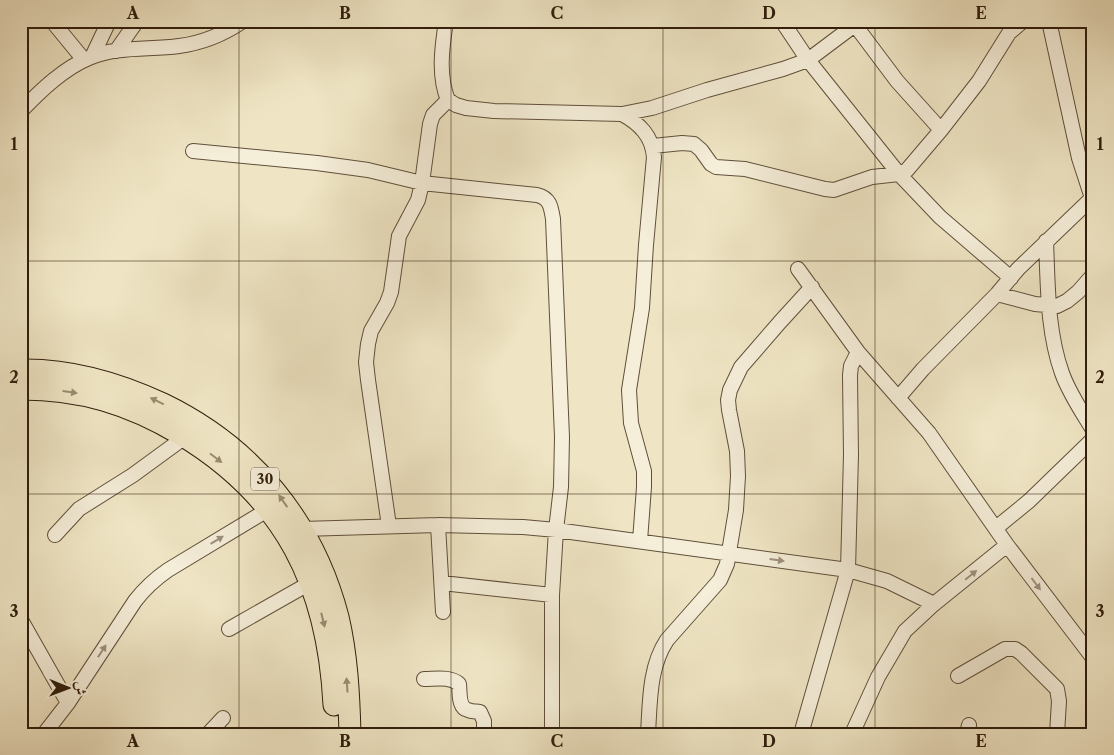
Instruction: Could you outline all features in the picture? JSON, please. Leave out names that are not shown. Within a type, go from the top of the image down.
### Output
[{"type":"main road","name":"30","points":[[21,370],[69,373],[93,378],[142,394],[189,418],[225,441],[257,470],[302,529],[315,554],[338,617],[346,666],[350,734]]},
{"type":"main road","name":"30","points":[[21,389],[62,391],[94,396],[143,414],[185,437],[221,461],[239,476],[269,509],[292,545],[310,583],[323,619],[328,648],[336,734]]},
{"type":"street","points":[[52,21],[88,58]]},
{"type":"street","points":[[88,58],[108,21]]},
{"type":"street","points":[[116,51],[137,21]]},
{"type":"street","points":[[21,111],[57,78],[88,58],[116,51],[190,44],[215,36],[243,21]]},
{"type":"street","points":[[446,21],[442,81],[448,100],[456,105],[494,111],[622,114],[652,108],[808,60],[857,23],[897,80],[941,130]]},
{"type":"street","points":[[782,21],[808,60],[899,174],[940,216],[1011,278]]},
{"type":"street","points":[[653,146],[682,142],[694,144],[702,150],[711,164],[716,167],[745,169],[825,189],[834,190],[872,177],[899,174],[907,170],[941,130],[978,81],[1009,34],[1023,21]]},
{"type":"street","points":[[898,398],[923,369],[1046,241],[1092,198],[1079,158],[1049,21]]},
{"type":"street","points":[[389,526],[368,380],[366,362],[368,344],[371,331],[391,292],[399,236],[418,200],[430,124],[433,115],[448,100]]},
{"type":"street","points":[[622,114],[644,130],[653,146],[654,157],[642,308],[629,390],[631,424],[644,471],[640,541]]},
{"type":"street","points":[[192,151],[326,164],[368,170],[422,183],[537,195],[544,196],[548,200],[551,207],[562,437],[552,595],[552,734]]},
{"type":"street","points":[[1046,241],[1051,328],[1062,374],[1093,430]]},
{"type":"street","points":[[798,269],[858,352],[929,433],[1007,545],[1093,658]]},
{"type":"street","points":[[997,294],[1035,304],[1057,306],[1078,292],[1093,275]]},
{"type":"street","points":[[648,734],[655,664],[660,651],[666,640],[720,580],[724,572],[736,510],[738,476],[735,438],[729,410],[730,390],[741,367],[812,287]]},
{"type":"street","points":[[801,734],[848,570],[851,456],[850,375],[851,366],[858,352]]},
{"type":"street","points":[[55,535],[79,509],[133,475],[185,437]]},
{"type":"street","points":[[996,528],[1029,501],[1093,439]]},
{"type":"street","points":[[44,734],[68,704],[135,601],[156,578],[269,509]]},
{"type":"street","points":[[438,525],[443,612]]},
{"type":"street","points":[[302,529],[438,525],[523,527],[556,530],[848,570],[887,581],[934,604]]},
{"type":"street","points":[[852,734],[891,652],[904,632],[934,604],[1007,545]]},
{"type":"street","points":[[442,582],[552,595]]},
{"type":"street","points":[[229,629],[310,583]]},
{"type":"street","points":[[21,620],[68,704]]},
{"type":"street","points":[[958,676],[1005,649],[1014,649],[1021,653],[1057,688],[1059,700],[1057,734]]},
{"type":"street","points":[[424,679],[446,678],[456,681],[459,684],[463,708],[480,712],[482,715],[484,734]]},
{"type":"street","points":[[208,734],[223,718]]}]
